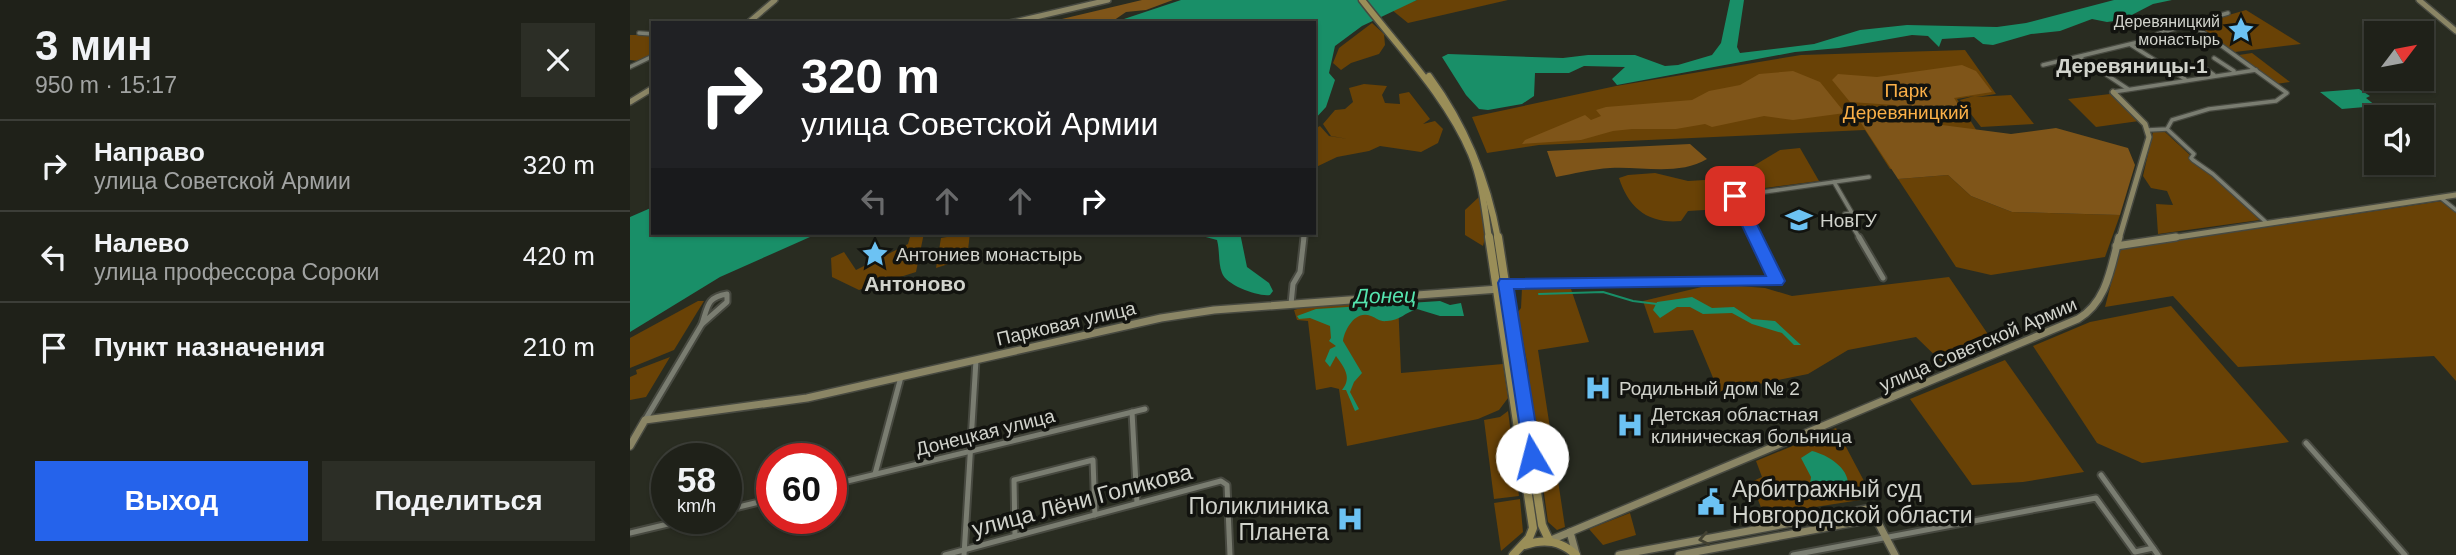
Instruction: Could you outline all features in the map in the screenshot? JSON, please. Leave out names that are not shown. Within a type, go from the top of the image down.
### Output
[{"type":"main road","points":[[1364,0],[1448,101],[1471,141],[1488,194],[1542,525],[1550,540]]},
{"type":"main road","points":[[1502,286],[1533,528],[1530,538],[1514,553]]},
{"type":"main road","points":[[1514,553],[1528,543],[1550,540],[1566,546],[1576,555]]},
{"type":"street","points":[[750,21],[775,0]]},
{"type":"street","points":[[1019,21],[1108,0]]},
{"type":"street","points":[[2421,0],[2455,29]]},
{"type":"street","points":[[2043,65],[2130,44],[2228,13]]},
{"type":"street","points":[[2167,129],[2172,120],[2212,108],[2286,98],[2287,93],[2190,23]]},
{"type":"street","points":[[639,33],[651,34]]},
{"type":"street","points":[[2130,44],[2185,79]]},
{"type":"street","points":[[630,67],[651,57]]},
{"type":"street","points":[[2080,58],[2128,89]]},
{"type":"street","points":[[2214,58],[2235,72]]},
{"type":"street","points":[[2199,64],[2214,75]]},
{"type":"street","points":[[2113,92],[2256,70]]},
{"type":"street","points":[[630,102],[651,89]]},
{"type":"street","points":[[2113,92],[2148,130],[2167,129],[2194,154],[2191,158],[2193,160],[2213,174],[2268,223]]},
{"type":"street","name":"улица Советской Армии","points":[[1550,540],[2090,313],[2099,302],[2149,136],[2148,130]]},
{"type":"street","points":[[1502,286],[1777,281],[1735,196],[1869,177]]},
{"type":"street","points":[[1834,182],[1852,213],[1845,214],[1883,278]]},
{"type":"street","points":[[2116,246],[2456,195]]},
{"type":"street","points":[[2440,197],[2456,210]]},
{"type":"street","points":[[1292,304],[1293,284],[1300,272],[1304,235]]},
{"type":"street","name":"Парковая улица","points":[[645,420],[807,398],[1161,318],[1502,286]]},
{"type":"street","points":[[630,446],[702,324],[712,299],[727,293],[727,302],[702,324]]},
{"type":"street","points":[[964,552],[976,359]]},
{"type":"street","points":[[875,474],[901,376]]},
{"type":"street","name":"Донецкая улица","points":[[847,481],[1145,409]]},
{"type":"street","points":[[1132,412],[1137,503]]},
{"type":"street","points":[[2306,443],[2405,555]]},
{"type":"street","points":[[1015,536],[1014,480],[1093,460],[1095,515]]},
{"type":"street","points":[[2101,475],[2158,555]]},
{"type":"street","name":"улица Лёни Голикова","points":[[945,555],[1223,481],[1227,485],[1230,555]]},
{"type":"street","points":[[1793,555],[2096,498],[2135,552],[2153,548]]},
{"type":"street","points":[[1871,514],[1895,555]]},
{"type":"street","points":[[1619,555],[1871,514]]},
{"type":"street","points":[[1679,555],[1871,514]]},
{"type":"street","points":[[630,533],[651,528]]},
{"type":"street","points":[[1570,532],[1576,555]]},
{"type":"green space","points":[[1142,0],[1173,0],[1146,10],[1126,12],[1113,21],[1053,21]]},
{"type":"green space","points":[[1417,0],[1508,0],[1408,23],[1392,10]]},
{"type":"green space","name":"Деревяницкий монастырь","points":[[2246,10],[2301,44],[2235,52],[2194,25]]},
{"type":"green space","points":[[1372,23],[1384,34],[1385,45],[1379,54],[1351,63],[1341,70],[1333,63],[1339,48]]},
{"type":"green space","points":[[630,35],[651,35],[651,56],[638,61],[630,60]]},
{"type":"green space","name":"Парк Деревяницкий","points":[[1965,50],[1996,94],[1976,97],[2011,95],[2034,124],[1981,127],[1960,100],[1974,96],[1957,99],[1993,157],[1890,169],[1865,130],[1539,145],[1487,153],[1472,117],[1616,86],[1801,55]]},
{"type":"green space","points":[[2252,53],[2290,82],[2276,84],[2239,55]]},
{"type":"green space","points":[[1962,65],[1976,71],[1992,92],[1954,98],[1965,115],[1956,117],[1894,105],[1850,102],[1832,80],[1838,74],[1877,77]]},
{"type":"green space","points":[[1793,71],[1820,82],[1845,113],[1793,120],[1764,116],[1712,127],[1705,124],[1676,129],[1632,129],[1581,140],[1522,144],[1525,140],[1585,115],[1591,120],[1601,116],[1596,110],[1606,107],[1692,100],[1709,91],[1740,85],[1759,74]]},
{"type":"green space","points":[[1364,84],[1387,86],[1382,95],[1385,103],[1400,104],[1399,94],[1409,92],[1430,119],[1423,124],[1435,121],[1443,129],[1438,143],[1421,152],[1380,146],[1369,151],[1337,157],[1316,167],[1316,128],[1320,126],[1329,136],[1348,139],[1331,136],[1323,124],[1335,110],[1345,109],[1353,102],[1349,88]]},
{"type":"green space","points":[[2110,94],[2139,121],[2096,127],[2068,99]]},
{"type":"green space","points":[[1873,107],[1942,125],[2011,134],[2056,128],[2128,148],[2135,165],[2120,215],[2012,212],[1971,196],[1948,175],[1898,179],[1861,123],[1858,109]]},
{"type":"green space","points":[[2153,132],[2165,132],[2260,220],[2158,234],[2156,204],[2173,205],[2167,191],[2151,188],[2143,176]]},
{"type":"green space","points":[[1690,144],[1707,159],[1672,169],[1610,168],[1556,177],[1547,151]]},
{"type":"green space","points":[[1800,148],[1819,181],[1735,192],[1730,180],[1780,150]]},
{"type":"green space","points":[[1655,173],[1688,181],[1722,179],[1738,208],[1688,211],[1681,221],[1650,217],[1628,198],[1619,178]]},
{"type":"green space","points":[[1948,175],[1971,196],[2012,212],[2120,215],[2105,257],[1991,275],[1956,267],[1898,179]]},
{"type":"green space","points":[[1480,196],[1485,238],[1483,246],[1465,235],[1465,210]]},
{"type":"green space","points":[[2442,201],[2456,212],[2456,381],[2434,356],[2238,367],[2173,296],[2105,307],[2120,249]]},
{"type":"green space","points":[[910,235],[924,235],[916,272],[859,290],[832,277],[831,258],[844,252],[856,270],[908,244]]},
{"type":"green space","points":[[970,235],[967,258],[936,268],[941,238]]},
{"type":"green space","points":[[1949,277],[1996,346],[1947,367],[1916,337],[1848,350],[1808,374],[1719,392],[1693,330],[1654,333],[1643,301],[1714,284],[1765,288],[1792,296]]},
{"type":"green space","points":[[1570,286],[1589,342],[1538,350],[1550,428],[1535,430],[1527,362],[1517,313],[1521,308],[1522,288]]},
{"type":"green space","points":[[1398,300],[1401,373],[1503,364],[1508,398],[1499,410],[1478,419],[1347,446],[1339,389],[1331,387],[1316,390],[1308,321],[1297,320],[1294,310],[1307,306]]},
{"type":"green space","points":[[698,301],[704,301],[674,350],[630,368],[630,338]]},
{"type":"green space","points":[[2171,306],[2289,442],[2142,463],[2097,443],[2033,346],[2090,322]]},
{"type":"green space","points":[[670,357],[646,397],[630,400],[630,377],[637,374],[636,370]]},
{"type":"green space","points":[[2005,360],[2084,472],[2023,482],[1972,485],[1910,399]]},
{"type":"green space","points":[[1508,411],[1519,496],[1494,499],[1484,420],[1500,417]]},
{"type":"green space","points":[[1836,428],[1873,498],[1764,515],[1751,482],[1762,477],[1756,461]]},
{"type":"green space","points":[[1551,434],[1565,527],[1557,530],[1548,522],[1536,436]]},
{"type":"green space","points":[[1520,499],[1523,532],[1501,551],[1494,503]]},
{"type":"green space","points":[[1630,513],[1636,535],[1603,545],[1589,529]]},
{"type":"shaded area","points":[[1181,0],[1417,0],[1362,26],[1335,46],[1329,73],[1335,80],[1326,107],[1316,118],[1316,21],[1118,21]]},
{"type":"shaded area","points":[[1730,0],[1744,0],[1737,47],[1740,53],[1814,44],[1860,30],[1907,25],[1997,27],[2026,23],[2114,0],[2172,0],[2153,4],[2122,20],[2107,22],[2092,19],[2060,31],[2031,34],[1993,45],[1983,44],[1974,37],[1942,39],[1939,47],[1928,36],[1912,35],[1839,48],[1795,52],[1617,85],[1612,79],[1625,67],[1584,66],[1569,73],[1535,73],[1534,96],[1522,104],[1488,110],[1479,109],[1466,95],[1442,57],[1448,54],[1563,58],[1635,55],[1665,66],[1678,65],[1712,55],[1721,43]]},
{"type":"shaded area","points":[[2359,89],[2370,96],[2366,98],[2375,105],[2342,109],[2320,92]]},
{"type":"shaded area","points":[[651,208],[651,235],[814,235],[720,277],[630,332],[630,217]]},
{"type":"shaded area","points":[[1240,235],[1247,267],[1269,283],[1273,291],[1270,295],[1251,292],[1230,282],[1222,273],[1217,240],[1202,236]]},
{"type":"shaded area","points":[[1692,297],[1712,308],[1734,307],[1752,319],[1775,321],[1801,345],[1794,345],[1782,333],[1752,324],[1732,313],[1703,314],[1690,307],[1677,307],[1660,318],[1653,310],[1657,302]]},
{"type":"shaded area","points":[[1440,301],[1450,305],[1461,303],[1464,316],[1440,316],[1417,309],[1391,321],[1365,315],[1351,322],[1343,341],[1362,373],[1350,392],[1359,409],[1355,411],[1346,390],[1342,390],[1347,381],[1344,368],[1336,356],[1330,367],[1325,361],[1330,349],[1336,346],[1329,341],[1330,326],[1310,318],[1299,319],[1297,316],[1316,309]]},
{"type":"shaded area","points":[[1812,451],[1836,463],[1845,473],[1848,485],[1827,485],[1823,494],[1809,491],[1811,477],[1801,458]]},
{"type":"waterway","name":"Донец","points":[[1539,294],[1603,292],[1633,301],[1657,304]]},
{"type":"place","name":"Деревяницкий монастырь","points":[[2241,30]]},
{"type":"place","name":"НовГУ","points":[[1799,220]]},
{"type":"place","name":"Антониев монастырь","points":[[875,254]]},
{"type":"place","name":"Родильный дом № 2","points":[[1598,388]]},
{"type":"place","name":"Детская областная клиническая больница","points":[[1630,425]]},
{"type":"place","name":"Арбитражный суд Новгородской области","points":[[1711,502]]},
{"type":"place","name":"Поликлиника Планета","points":[[1350,519]]},
{"type":"district","name":"Деревяницы-1","points":[[2132,66]]},
{"type":"district","name":"Антоново","points":[[915,284]]},
{"type":"route","points":[[1532,457],[1506,283],[1777,281],[1735,196]]}]
